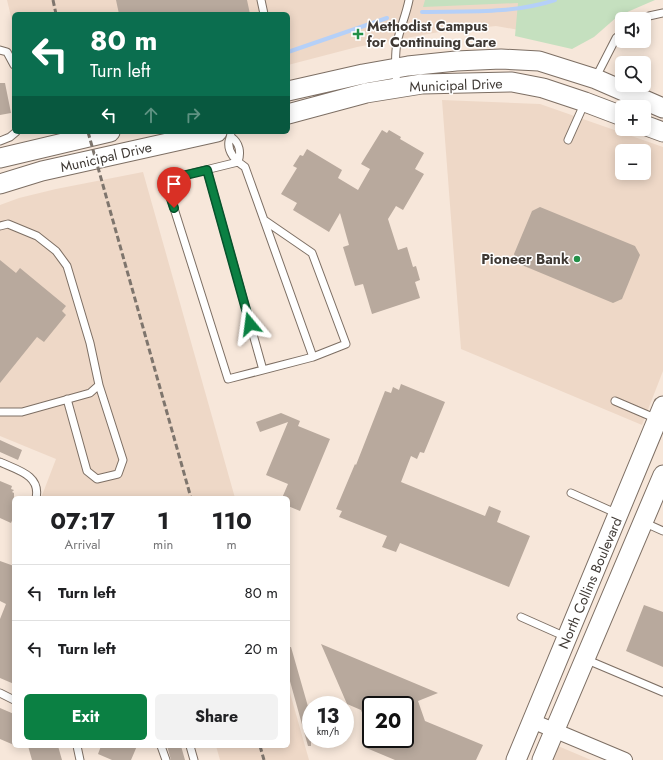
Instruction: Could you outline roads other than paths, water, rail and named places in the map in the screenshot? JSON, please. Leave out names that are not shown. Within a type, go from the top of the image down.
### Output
[{"type":"street","name":"Municipal Drive","points":[[290,91],[396,68],[456,61],[501,59],[539,61],[596,79],[663,108]]},
{"type":"street","points":[[585,102],[596,79]]},
{"type":"street","name":"Municipal Drive","points":[[290,113],[366,93],[422,84],[512,82],[543,88],[615,113]]},
{"type":"street","points":[[651,128],[663,132]]},
{"type":"street","points":[[0,158],[102,134]]},
{"type":"street","name":"Municipal Drive","points":[[0,184],[42,171],[227,134]]},
{"type":"street","name":"North Collins Boulevard","points":[[516,760],[660,413]]},
{"type":"street","name":"North Collins Boulevard","points":[[542,760],[556,731],[663,475]]},
{"type":"street","points":[[611,599],[620,546],[618,514],[652,500]]},
{"type":"street","points":[[532,721],[625,760]]},
{"type":"lane","points":[[261,0],[264,12]]},
{"type":"lane","points":[[397,88],[397,43],[407,12],[409,0]]},
{"type":"lane","points":[[651,16],[663,13]]},
{"type":"lane","points":[[596,79],[615,40]]},
{"type":"lane","points":[[0,50],[7,52],[12,61]]},
{"type":"lane","points":[[568,140],[585,102]]},
{"type":"lane","points":[[0,142],[14,134]]},
{"type":"lane","points":[[227,134],[237,141],[240,155],[238,162]]},
{"type":"lane","points":[[238,162],[165,180],[228,380],[313,357],[346,344],[312,253],[264,220]]},
{"type":"lane","points":[[238,162],[245,167],[313,357]]},
{"type":"lane","points":[[207,170],[263,370]]},
{"type":"lane","points":[[0,226],[8,224],[37,236],[56,251],[67,266],[90,343],[99,385],[123,460],[118,474],[97,479],[87,471],[67,399]]},
{"type":"lane","points":[[0,412],[22,412],[90,393],[99,385]]},
{"type":"lane","points":[[615,401],[660,413]]},
{"type":"lane","points":[[0,462],[28,475],[35,482],[37,487],[36,496]]},
{"type":"lane","points":[[571,493],[618,514]]},
{"type":"lane","points":[[643,522],[663,531]]},
{"type":"lane","points":[[521,617],[567,637]]},
{"type":"lane","points":[[585,659],[663,692]]},
{"type":"lane","points":[[0,693],[12,699]]},
{"type":"lane","points":[[77,748],[80,760]]},
{"type":"lane","points":[[162,748],[166,760]]},
{"type":"lane","points":[[191,748],[194,760]]},
{"type":"waterway","points":[[422,12],[506,10],[523,8],[555,0]]},
{"type":"waterway","points":[[290,51],[387,18]]},
{"type":"railway","points":[[53,0],[56,12]]},
{"type":"railway","points":[[89,134],[190,496]]},
{"type":"railway","points":[[261,748],[264,760]]},
{"type":"place","name":"Methodist Campus for Continuing Care","points":[[358,34]]},
{"type":"place","name":"Pioneer Bank","points":[[577,259]]}]
